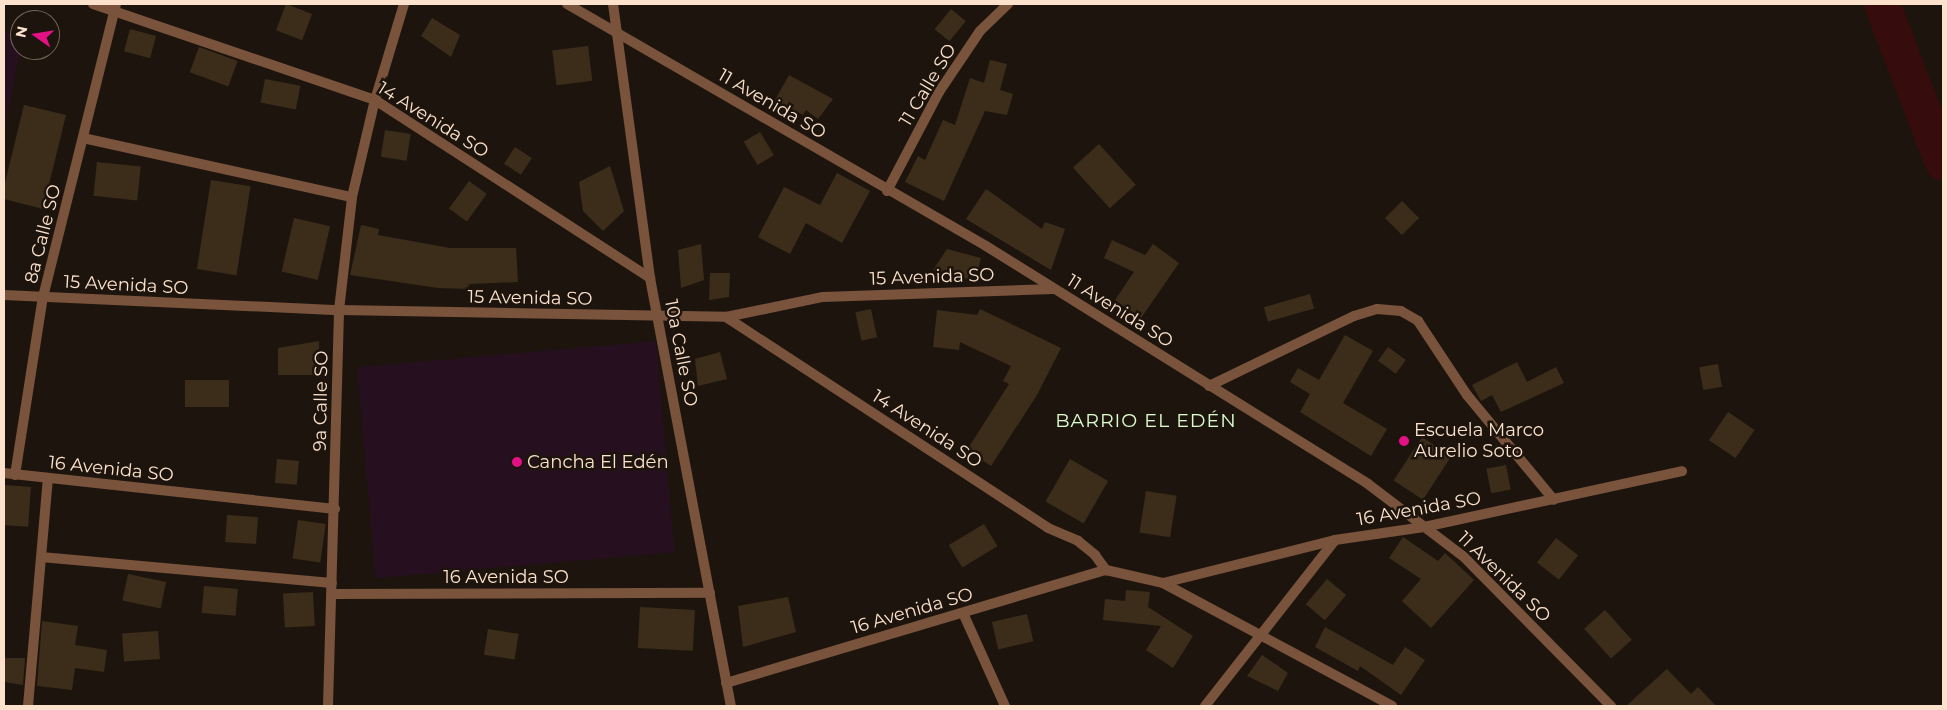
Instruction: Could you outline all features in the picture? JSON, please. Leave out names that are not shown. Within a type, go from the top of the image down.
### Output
[{"type":"street","name":"14 Avenida SO","points":[[93,4],[116,7],[375,100],[650,278]]},
{"type":"street","name":"9a Calle SO","points":[[328,706],[335,509],[339,310],[352,197],[375,100],[404,4]]},
{"type":"street","name":"11 Avenida SO","points":[[567,4],[1054,289],[1368,484],[1463,556],[1611,706]]},
{"type":"street","name":"10a Calle SO","points":[[613,4],[650,278],[731,706]]},
{"type":"street","name":"11 Calle SO","points":[[887,191],[939,92],[980,31],[1008,4]]},
{"type":"street","name":"8a Calle SO","points":[[15,475],[43,297],[116,7]]},
{"type":"street","points":[[83,138],[352,197]]},
{"type":"street","name":"15 Avenida SO","points":[[4,295],[339,310],[726,317],[823,296],[1054,289]]},
{"type":"street","points":[[1209,386],[1354,316],[1377,309],[1402,311],[1418,321],[1467,396],[1554,500]]},
{"type":"street","name":"14 Avenida SO","points":[[726,317],[1048,528],[1078,541],[1095,555],[1106,570]]},
{"type":"street","name":"16 Avenida SO","points":[[1163,582],[1335,540],[1424,528],[1682,471]]},
{"type":"street","name":"16 Avenida SO","points":[[4,473],[335,509]]},
{"type":"street","points":[[28,706],[48,478]]},
{"type":"street","points":[[1205,706],[1335,540]]},
{"type":"street","points":[[41,557],[332,583]]},
{"type":"street","points":[[1106,570],[1163,582],[1260,637],[1392,706]]},
{"type":"street","name":"16 Avenida SO","points":[[726,683],[1106,570]]},
{"type":"street","name":"16 Avenida SO","points":[[332,594],[710,593]]},
{"type":"street","points":[[963,613],[1005,706]]},
{"type":"shaded area","points":[[4,32],[10,33],[10,60],[18,60],[4,132]]},
{"type":"shaded area","name":"Cancha El Edén","points":[[656,341],[674,552],[376,578],[357,367]]},
{"type":"building","points":[[286,4],[312,14],[302,40],[276,30]]},
{"type":"building","points":[[951,9],[966,21],[949,41],[935,29]]},
{"type":"building","points":[[432,18],[460,35],[451,57],[421,36]]},
{"type":"building","points":[[130,29],[156,36],[150,58],[124,51]]},
{"type":"building","points":[[588,46],[592,81],[557,85],[552,50]]},
{"type":"building","points":[[199,47],[238,61],[228,86],[190,72]]},
{"type":"building","points":[[990,60],[1007,64],[1000,90],[1013,94],[1007,115],[985,111],[944,201],[905,182],[918,156],[925,160],[943,120],[955,125],[970,78],[984,83]]},
{"type":"building","points":[[789,75],[833,99],[818,119],[806,110],[803,115],[775,100]]},
{"type":"building","points":[[265,79],[300,86],[296,109],[260,103]]},
{"type":"building","points":[[24,105],[66,115],[43,209],[4,199],[4,187]]},
{"type":"building","points":[[385,130],[411,134],[406,161],[381,157]]},
{"type":"building","points":[[760,132],[774,155],[758,165],[744,142]]},
{"type":"building","points":[[1099,144],[1136,185],[1110,208],[1073,167]]},
{"type":"building","points":[[515,147],[532,158],[521,175],[504,164]]},
{"type":"building","points":[[97,162],[141,167],[137,200],[93,196]]},
{"type":"building","points":[[610,166],[624,211],[603,231],[583,211],[579,182]]},
{"type":"building","points":[[837,173],[870,191],[842,243],[806,223],[790,254],[758,237],[784,187],[820,205]]},
{"type":"building","points":[[211,180],[251,186],[236,275],[197,269]]},
{"type":"building","points":[[469,181],[487,194],[467,221],[449,209]]},
{"type":"building","points":[[986,189],[1042,229],[1045,222],[1065,229],[1051,270],[966,219]]},
{"type":"building","points":[[1402,201],[1419,218],[1402,235],[1385,218]]},
{"type":"building","points":[[294,218],[330,226],[318,280],[282,272]]},
{"type":"building","points":[[361,225],[379,229],[378,235],[450,248],[516,248],[518,282],[470,284],[469,289],[438,288],[350,275]]},
{"type":"building","points":[[1112,240],[1145,255],[1153,244],[1179,263],[1141,318],[1115,300],[1134,272],[1104,258]]},
{"type":"building","points":[[701,244],[704,280],[681,288],[678,250]]},
{"type":"building","points":[[947,249],[981,258],[975,281],[933,270]]},
{"type":"building","points":[[710,273],[730,273],[729,297],[709,300]]},
{"type":"building","points":[[1310,294],[1314,308],[1268,322],[1264,307]]},
{"type":"building","points":[[871,309],[877,337],[861,341],[855,312]]},
{"type":"building","points":[[980,309],[1061,348],[1037,395],[991,466],[967,450],[1009,384],[1003,381],[1011,366],[960,342],[959,350],[933,347],[937,310],[977,315]]},
{"type":"building","points":[[1345,335],[1373,351],[1343,403],[1387,429],[1371,456],[1300,412],[1310,394],[1290,382],[1298,368],[1319,380]]},
{"type":"building","points":[[319,341],[319,375],[278,375],[278,348]]},
{"type":"building","points":[[1388,347],[1406,360],[1396,374],[1378,361]]},
{"type":"building","points":[[720,352],[727,379],[698,386],[695,359]]},
{"type":"building","points":[[1517,362],[1527,382],[1556,367],[1564,383],[1501,412],[1492,395],[1481,401],[1472,385]]},
{"type":"building","points":[[1718,364],[1722,387],[1703,390],[1699,367]]},
{"type":"building","points":[[185,380],[229,380],[229,407],[185,407]]},
{"type":"building","points":[[1728,412],[1755,430],[1736,458],[1709,440]]},
{"type":"building","points":[[1422,437],[1451,456],[1423,500],[1394,481]]},
{"type":"building","points":[[277,459],[299,461],[297,485],[275,483]]},
{"type":"building","points":[[1070,459],[1108,481],[1084,523],[1046,501]]},
{"type":"building","points":[[1506,465],[1511,490],[1491,493],[1486,469]]},
{"type":"building","points":[[4,485],[31,487],[28,527],[4,525]]},
{"type":"building","points":[[1146,491],[1177,496],[1170,537],[1139,532]]},
{"type":"building","points":[[227,515],[258,517],[256,544],[225,542]]},
{"type":"building","points":[[298,520],[326,524],[320,563],[293,559]]},
{"type":"building","points":[[984,524],[997,546],[962,567],[949,545]]},
{"type":"building","points":[[1403,537],[1438,561],[1445,553],[1474,580],[1431,628],[1402,601],[1421,579],[1389,558]]},
{"type":"building","points":[[1556,538],[1578,555],[1559,580],[1537,562]]},
{"type":"building","points":[[128,574],[166,582],[161,609],[122,600]]},
{"type":"building","points":[[1327,579],[1346,595],[1325,620],[1306,604]]},
{"type":"building","points":[[204,586],[238,589],[236,616],[202,613]]},
{"type":"building","points":[[1126,590],[1150,592],[1148,607],[1193,636],[1173,668],[1146,650],[1161,626],[1103,620],[1105,599],[1125,601]]},
{"type":"building","points":[[313,592],[315,626],[285,628],[283,594]]},
{"type":"building","points":[[788,597],[796,632],[743,647],[738,606]]},
{"type":"building","points":[[640,607],[695,610],[693,651],[638,648]]},
{"type":"building","points":[[1605,610],[1632,640],[1611,658],[1584,629]]},
{"type":"building","points":[[1027,614],[1033,641],[998,649],[992,622]]},
{"type":"building","points":[[42,621],[78,626],[75,645],[107,650],[104,672],[75,668],[72,690],[37,686]]},
{"type":"building","points":[[1325,627],[1393,665],[1405,647],[1425,660],[1401,695],[1360,666],[1358,671],[1315,647]]},
{"type":"building","points":[[488,629],[519,634],[515,660],[484,655]]},
{"type":"building","points":[[158,631],[160,659],[124,661],[122,634]]},
{"type":"building","points":[[1262,655],[1288,673],[1278,691],[1247,676]]},
{"type":"building","points":[[4,658],[25,658],[23,685],[4,682]]},
{"type":"building","points":[[1667,669],[1691,694],[1698,687],[1716,706],[1626,706]]},
{"type":"waterway","points":[[1882,4],[1943,163]]},
{"type":"place","name":"Escuela Marco Aurelio Soto","points":[[1404,441]]},
{"type":"place","name":"Cancha El Edén","points":[[517,462]]},
{"type":"district","name":"BARRIO EL EDÉN","points":[[1146,421]]}]
